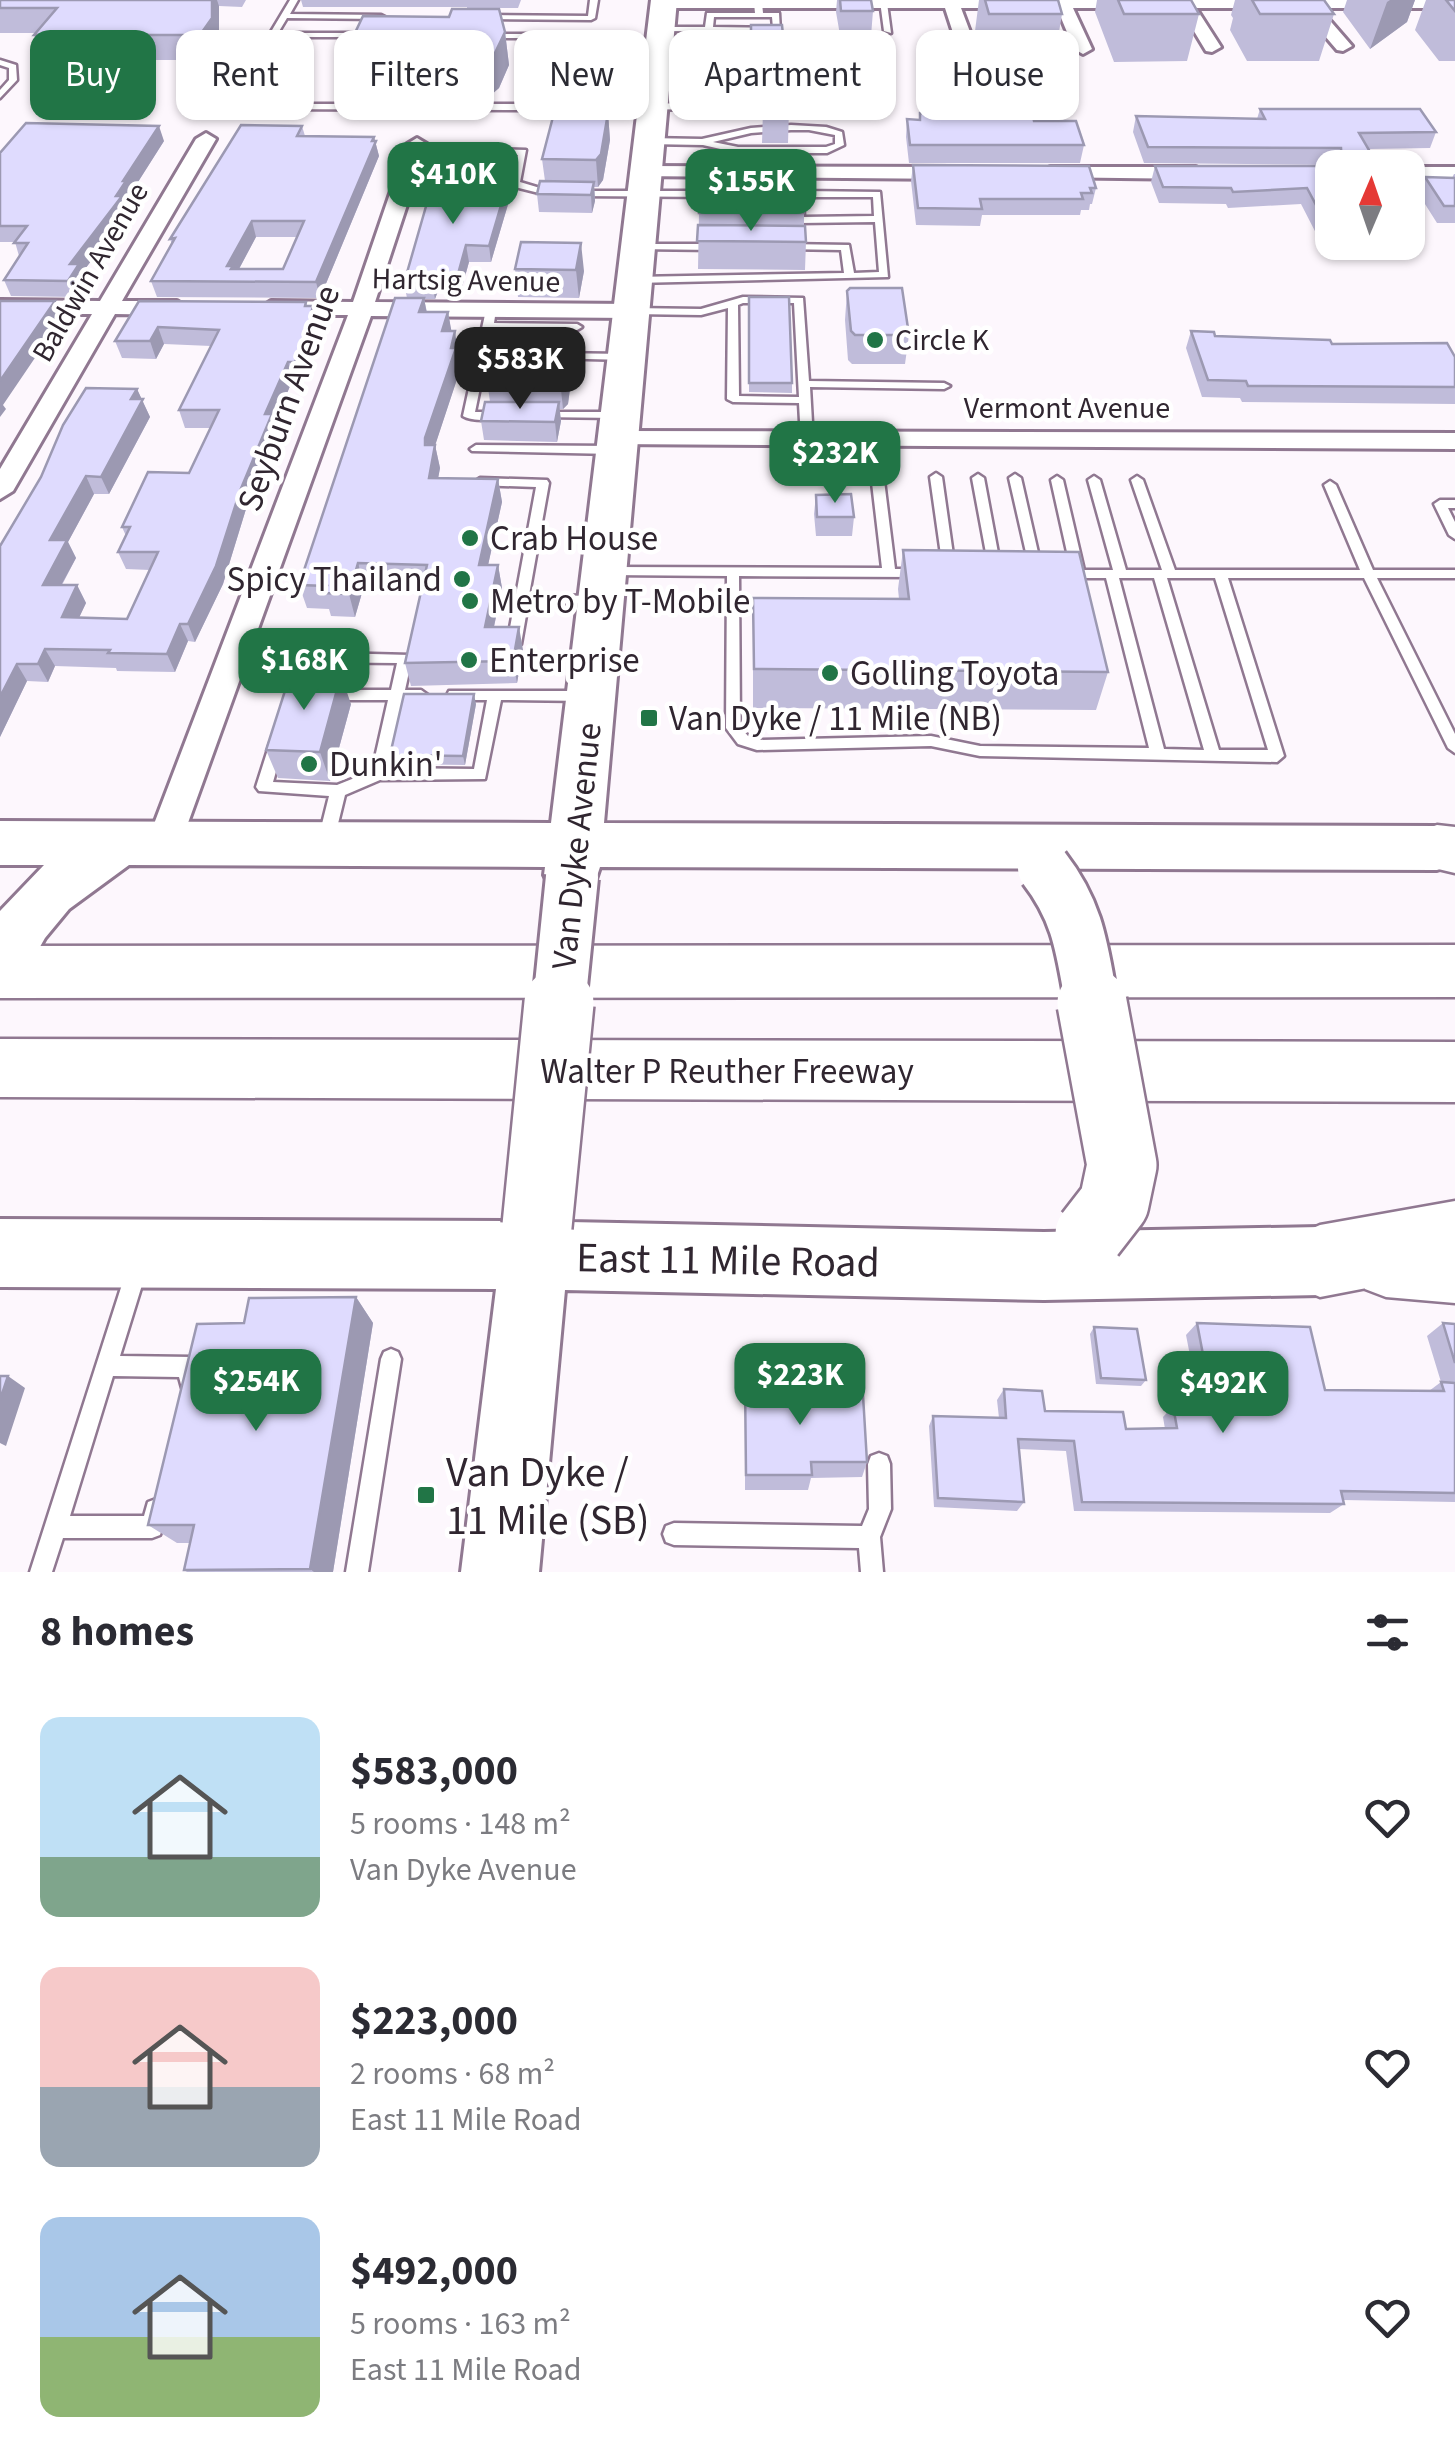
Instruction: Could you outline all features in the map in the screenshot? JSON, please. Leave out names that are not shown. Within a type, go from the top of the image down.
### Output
[{"type":"highway","points":[[0,972],[1455,971]]},
{"type":"highway","name":"Walter P Reuther Freeway","points":[[0,1068],[1455,1072]]},
{"type":"highway","points":[[1320,1261],[1455,1236]]},
{"type":"main road","name":"Van Dyke Avenue","points":[[500,1572],[661,29]]},
{"type":"main road","points":[[0,842],[325,844],[574,860],[1449,849]]},
{"type":"main road","points":[[0,962],[24,917],[64,878],[141,845]]},
{"type":"main road","points":[[1024,856],[1066,896],[1077,922],[1122,1165],[1122,1191],[1110,1213],[1067,1250]]},
{"type":"main road","name":"East 11 Mile Road","points":[[0,1253],[141,1254],[536,1240],[1067,1250],[1320,1261],[1455,1272]]},
{"type":"street","points":[[661,29],[723,2],[758,9],[784,2],[1455,4]]},
{"type":"street","points":[[951,2],[961,30]]},
{"type":"street","points":[[1053,2],[1083,49]]},
{"type":"street","points":[[1305,2],[1343,46]]},
{"type":"street","points":[[1186,3],[1212,48]]},
{"type":"street","points":[[1424,3],[1442,22]]},
{"type":"street","name":"Baldwin Avenue","points":[[0,490],[206,138]]},
{"type":"street","name":"Seyburn Avenue","points":[[141,845],[360,309],[417,144]]},
{"type":"street","points":[[645,169],[797,183],[974,173]]},
{"type":"street","points":[[1032,173],[1224,173]]},
{"type":"street","points":[[1425,173],[1455,173]]},
{"type":"street","name":"Hartsig Avenue","points":[[245,308],[360,309],[490,318],[635,279]]},
{"type":"street","points":[[0,307],[206,308]]},
{"type":"street","name":"Vermont Avenue","points":[[619,435],[808,440],[1455,441]]},
{"type":"lane","points":[[277,30],[294,0]]},
{"type":"lane","points":[[546,18],[550,0]]},
{"type":"lane","points":[[471,17],[591,18],[594,0]]},
{"type":"lane","points":[[888,30],[891,2]]},
{"type":"lane","points":[[661,29],[776,30],[776,15],[758,9],[710,15],[709,29]]},
{"type":"lane","points":[[285,16],[396,17]]},
{"type":"lane","points":[[661,29],[867,43],[883,48],[885,65],[661,29]]},
{"type":"lane","points":[[494,36],[540,36],[522,106],[494,106]]},
{"type":"lane","points":[[0,62],[13,68],[13,80],[0,94]]},
{"type":"lane","points":[[723,82],[824,82],[826,110],[722,107],[723,82]]},
{"type":"lane","points":[[652,106],[669,106]]},
{"type":"lane","points":[[516,184],[523,152],[482,152],[474,184],[516,184],[547,194],[645,169],[703,142],[735,131],[822,129],[838,134],[840,145],[827,150],[738,150],[703,142]]},
{"type":"lane","points":[[645,169],[726,194]]},
{"type":"lane","points":[[635,279],[884,276],[876,194],[797,183],[744,194]]},
{"type":"lane","points":[[797,183],[799,220],[879,219]]},
{"type":"lane","points":[[635,279],[727,247]]},
{"type":"lane","points":[[767,247],[846,247],[848,276]]},
{"type":"lane","points":[[635,279],[701,312],[733,303],[800,300],[808,440]]},
{"type":"lane","points":[[733,303],[733,399],[805,400]]},
{"type":"lane","points":[[510,416],[470,416],[490,318],[577,327]]},
{"type":"lane","points":[[482,356],[499,356]]},
{"type":"lane","points":[[533,356],[627,357]]},
{"type":"lane","points":[[804,384],[944,386]]},
{"type":"lane","points":[[530,415],[619,435]]},
{"type":"lane","points":[[476,449],[619,435]]},
{"type":"lane","points":[[872,440],[889,572]]},
{"type":"lane","points":[[936,478],[949,573]]},
{"type":"lane","points":[[978,478],[1001,573]]},
{"type":"lane","points":[[1001,573],[1016,478]]},
{"type":"lane","points":[[1057,480],[1079,574]]},
{"type":"lane","points":[[1094,480],[1158,754]]},
{"type":"lane","points":[[1137,480],[1213,756]]},
{"type":"lane","points":[[474,482],[543,483],[514,644]]},
{"type":"lane","points":[[1330,485],[1369,576],[1455,748]]},
{"type":"lane","points":[[1455,504],[1440,504],[1455,535]]},
{"type":"lane","points":[[732,572],[733,728],[743,740],[756,744],[931,740],[980,751],[1277,756],[1220,574]]},
{"type":"lane","points":[[522,599],[604,585],[732,572],[1455,574]]},
{"type":"lane","points":[[296,658],[405,658],[392,741],[378,774]]},
{"type":"lane","points":[[310,695],[399,704],[592,696]]},
{"type":"lane","points":[[475,709],[494,702]]},
{"type":"lane","points":[[281,732],[264,788],[338,791],[378,774],[480,775],[477,742],[494,702]]},
{"type":"lane","points":[[325,844],[338,791]]},
{"type":"lane","points":[[41,1572],[141,1254]]},
{"type":"lane","points":[[357,1572],[391,1359]]},
{"type":"lane","points":[[106,1366],[192,1367],[183,1403]]},
{"type":"lane","points":[[872,1572],[869,1537],[880,1509],[879,1464]]},
{"type":"lane","points":[[55,1527],[152,1527],[160,1492]]},
{"type":"lane","points":[[674,1534],[869,1537]]},
{"type":"building","points":[[0,0],[212,0],[212,18],[204,30],[176,30],[176,35],[156,35],[156,30],[38,30],[57,8],[0,8]]},
{"type":"building","points":[[840,0],[871,0],[873,11],[841,11]]},
{"type":"building","points":[[985,0],[1058,0],[1062,14],[989,14]]},
{"type":"building","points":[[1118,0],[1191,0],[1199,14],[1124,14]]},
{"type":"building","points":[[1252,0],[1324,0],[1334,14],[1260,14]]},
{"type":"building","points":[[452,9],[499,9],[505,32],[494,55],[494,30],[356,30],[363,16],[449,17]]},
{"type":"building","points":[[751,25],[782,25],[782,30],[751,30]]},
{"type":"building","points":[[1260,109],[1420,109],[1436,132],[1359,133],[1369,150],[1148,147],[1136,116],[1265,119]]},
{"type":"building","points":[[907,119],[1076,121],[1084,145],[910,145]]},
{"type":"building","points":[[552,120],[607,120],[601,154],[596,160],[542,159]]},
{"type":"building","points":[[26,123],[159,126],[123,181],[116,196],[122,196],[70,264],[79,264],[68,281],[4,280],[28,243],[14,243],[27,226],[0,226],[0,153]]},
{"type":"building","points":[[241,125],[302,126],[297,136],[374,137],[372,141],[376,141],[316,282],[151,281],[175,238],[170,239]],"holes":[[[252,221],[304,221],[283,269],[227,266]]]},
{"type":"building","points":[[913,165],[1089,166],[1096,188],[1090,188],[1092,193],[1081,193],[1083,199],[980,199],[982,209],[918,208]]},
{"type":"building","points":[[1155,166],[1315,166],[1315,203],[1307,188],[1233,192],[1231,188],[1163,187]]},
{"type":"building","points":[[1425,177],[1455,178],[1455,206],[1444,206]]},
{"type":"building","points":[[701,180],[780,181],[781,204],[804,204],[804,213],[699,213]]},
{"type":"building","points":[[540,181],[594,182],[591,195],[537,194]]},
{"type":"building","points":[[433,182],[507,185],[489,246],[466,245],[458,274],[435,274],[432,283],[404,283]]},
{"type":"building","points":[[698,225],[805,226],[806,242],[697,241]]},
{"type":"building","points":[[521,242],[581,243],[576,270],[515,269]]},
{"type":"building","points":[[902,288],[909,335],[855,335],[851,331],[847,291]]},
{"type":"building","points":[[749,297],[789,297],[792,383],[749,383]]},
{"type":"building","points":[[395,298],[424,298],[419,312],[448,312],[442,331],[455,331],[451,348],[456,348],[425,438],[425,445],[435,445],[429,478],[498,479],[479,565],[498,565],[485,627],[519,627],[513,661],[405,663],[427,565],[358,563],[349,594],[324,593],[327,586],[299,585]]},
{"type":"building","points":[[0,301],[55,301],[0,381]]},
{"type":"building","points":[[139,301],[306,302],[305,306],[315,310],[295,362],[288,362],[265,414],[272,414],[240,491],[216,566],[188,624],[180,624],[167,654],[45,649],[38,664],[17,664],[0,697],[0,546],[41,477],[63,425],[86,388],[137,389],[131,399],[143,399],[101,477],[86,476],[50,540],[67,540],[43,585],[77,585],[62,617],[127,619],[158,552],[118,552],[130,527],[122,527],[148,472],[189,473],[219,410],[179,410],[219,330],[158,327],[150,341],[115,341]]},
{"type":"building","points":[[1191,331],[1214,332],[1215,336],[1330,340],[1332,344],[1447,343],[1455,357],[1455,387],[1248,386],[1246,381],[1208,380]]},
{"type":"building","points":[[527,335],[554,335],[553,344],[569,344],[565,375],[560,380],[487,380],[496,344],[525,344]]},
{"type":"building","points":[[485,402],[559,402],[555,422],[481,421]]},
{"type":"building","points":[[851,494],[854,517],[817,517],[816,495]]},
{"type":"building","points":[[903,550],[1079,552],[1108,672],[754,669],[753,598],[909,599]]},
{"type":"building","points":[[290,675],[341,675],[320,752],[266,750]]},
{"type":"building","points":[[404,694],[474,694],[463,756],[390,755]]},
{"type":"building","points":[[356,1297],[310,1569],[184,1570],[194,1525],[148,1525],[197,1324],[244,1323],[249,1298]]},
{"type":"building","points":[[1197,1323],[1310,1327],[1325,1390],[1444,1391],[1441,1382],[1455,1383],[1455,1493],[1341,1491],[1344,1504],[1082,1502],[1074,1441],[1018,1439],[1024,1502],[938,1498],[933,1416],[1006,1418],[1004,1389],[1042,1391],[1045,1411],[1123,1412],[1126,1429],[1177,1428],[1173,1406],[1213,1407]]},
{"type":"building","points":[[1443,1323],[1455,1324],[1455,1363]]},
{"type":"building","points":[[1094,1327],[1137,1329],[1146,1380],[1101,1378]]},
{"type":"building","points":[[0,1376],[8,1376],[0,1400]]},
{"type":"building","points":[[745,1381],[811,1381],[812,1395],[863,1395],[867,1462],[811,1462],[812,1475],[746,1475]]},
{"type":"place","name":"Circle K","points":[[875,340]]},
{"type":"place","name":"Crab House","points":[[470,538]]},
{"type":"place","name":"Spicy Thailand","points":[[462,579]]},
{"type":"place","name":"Metro by T-Mobile","points":[[470,601]]},
{"type":"place","name":"Enterprise","points":[[469,660]]},
{"type":"place","name":"Golling Toyota","points":[[830,673]]},
{"type":"place","name":"Van Dyke / 11 Mile (NB)","points":[[649,718]]},
{"type":"place","name":"Dunkin'","points":[[309,764]]},
{"type":"place","name":"Van Dyke / 11 Mile (SB)","points":[[426,1495]]}]
